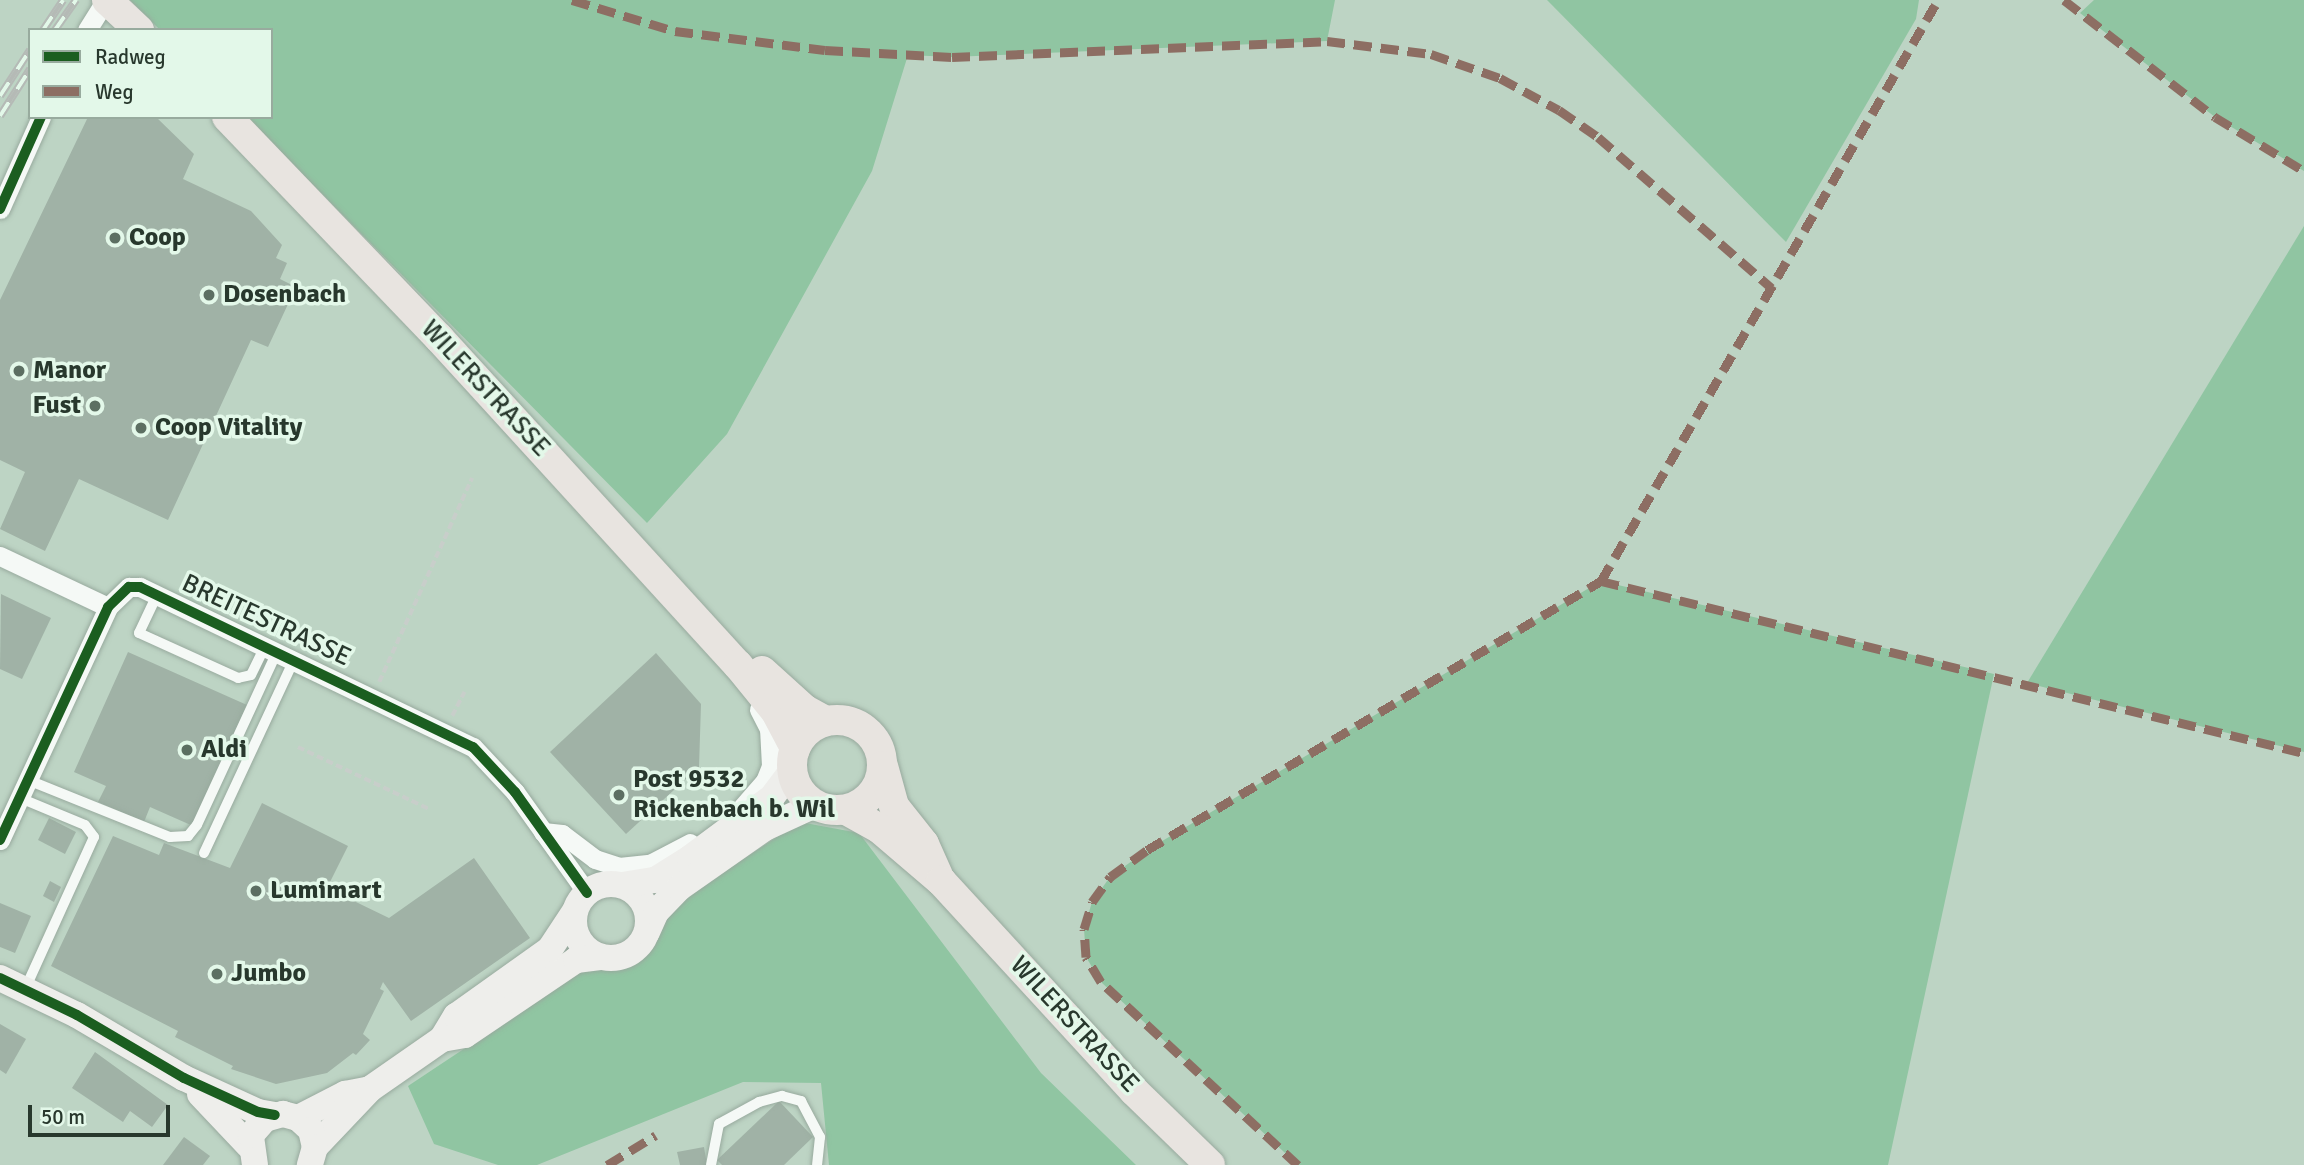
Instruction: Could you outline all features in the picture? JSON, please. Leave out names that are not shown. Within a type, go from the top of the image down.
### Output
[{"type":"main road","name":"WILERSTRASSE","points":[[229,119],[429,328],[738,665],[776,712],[794,759]]},
{"type":"main road","name":"WILERSTRASSE","points":[[738,665],[763,672],[804,709],[826,721]]},
{"type":"main road","points":[[313,1159],[370,1089],[442,1039],[456,1016],[551,949],[581,902],[608,884],[622,885],[655,880],[748,818],[794,759],[813,727],[826,721],[853,723],[865,729],[881,752],[883,766],[872,794],[846,810],[815,805],[765,828],[679,888],[656,912],[647,932],[627,956],[576,960],[465,1035],[442,1039]]},
{"type":"main road","points":[[794,759],[796,784],[815,805]]},
{"type":"main road","name":"WILERSTRASSE","points":[[883,766],[894,806],[924,844],[941,881]]},
{"type":"main road","name":"WILERSTRASSE","points":[[846,810],[879,828],[941,881],[1134,1091],[1210,1165]]},
{"type":"main road","points":[[622,885],[643,901],[647,932]]},
{"type":"main road","points":[[581,902],[574,924],[580,942],[600,957]]},
{"type":"main road","points":[[0,978],[184,1078],[258,1112],[287,1116],[311,1130],[313,1159]]},
{"type":"main road","points":[[184,1078],[252,1155]]},
{"type":"main road","points":[[252,1155],[257,1126],[345,1094],[370,1089]]},
{"type":"street","points":[[92,28],[120,12]]},
{"type":"street","points":[[0,209],[40,119]]},
{"type":"street","points":[[0,556],[108,607],[0,840]]},
{"type":"street","name":"BREITESTRASSE","points":[[108,607],[129,587],[158,595],[472,747],[497,769],[542,832],[581,902]]},
{"type":"street","points":[[542,832],[562,834],[595,859],[619,867],[650,863],[673,854],[737,812],[765,781],[772,748],[763,718],[743,689],[738,665]]},
{"type":"lane","points":[[158,595],[139,633],[238,678],[251,676],[279,653]]},
{"type":"lane","points":[[204,853],[242,773],[279,653]]},
{"type":"lane","points":[[24,789],[170,837],[188,836],[197,825],[279,653]]},
{"type":"lane","points":[[24,789],[85,825],[94,837],[24,989]]},
{"type":"lane","points":[[711,1165],[719,1124],[759,1102],[782,1096],[801,1101],[820,1137],[817,1165]]},
{"type":"path","points":[[379,682],[472,478]]},
{"type":"path","points":[[452,716],[464,692]]},
{"type":"path","points":[[298,747],[429,809]]},
{"type":"green space","points":[[130,0],[1335,0],[1327,41],[952,57],[908,55],[872,171],[727,434],[647,523],[248,119],[273,119],[273,28],[158,28]]},
{"type":"green space","points":[[1547,0],[1919,0],[1916,19],[1786,242]]},
{"type":"green space","points":[[2094,0],[2304,0],[2304,171],[2215,117],[2080,13]]},
{"type":"green space","points":[[2304,226],[2304,752],[2027,683]]},
{"type":"green space","points":[[1601,581],[1994,674],[1888,1165],[1298,1165],[1101,982],[1086,957],[1084,929],[1092,902],[1110,877],[1147,850]]},
{"type":"green space","points":[[800,822],[859,833],[1041,1073],[1136,1165],[829,1165],[821,1083],[743,1082],[537,1165],[498,1165],[434,1144],[408,1086],[578,973],[638,959],[676,903]]},
{"type":"building","points":[[87,119],[158,119],[194,154],[183,179],[251,211],[282,245],[276,258],[287,263],[280,279],[296,287],[268,347],[251,340],[168,520],[79,479],[45,551],[0,529],[25,472],[0,460],[0,300]]},
{"type":"building","points":[[1,594],[51,618],[22,679],[0,669]]},
{"type":"building","points":[[128,652],[247,705],[193,826],[150,807],[144,822],[98,802],[106,786],[74,772]]},
{"type":"building","points":[[656,653],[701,704],[699,767],[626,834],[550,752]]},
{"type":"building","points":[[262,803],[348,846],[327,888],[389,918],[474,858],[530,938],[411,1021],[383,982],[380,989],[384,991],[363,1034],[370,1040],[356,1055],[353,1053],[327,1073],[276,1084],[231,1069],[233,1066],[175,1037],[178,1031],[51,966],[113,836],[159,855],[164,843],[230,868]]},
{"type":"building","points":[[49,818],[76,832],[65,854],[38,840]]},
{"type":"building","points":[[50,881],[61,887],[54,902],[43,896]]},
{"type":"building","points":[[0,903],[31,916],[15,953],[0,947]]},
{"type":"building","points":[[0,1024],[26,1039],[6,1074],[0,1070]]},
{"type":"building","points":[[95,1052],[168,1105],[152,1127],[130,1111],[123,1122],[72,1088]]},
{"type":"building","points":[[779,1101],[813,1137],[784,1165],[722,1165],[717,1160]]},
{"type":"building","points":[[184,1137],[210,1156],[203,1165],[163,1165]]},
{"type":"building","points":[[704,1147],[707,1165],[680,1165],[677,1152]]},
{"type":"railway","points":[[44,28],[63,0]]},
{"type":"railway","points":[[56,28],[76,0]]},
{"type":"railway","points":[[0,96],[28,53]]},
{"type":"railway","points":[[0,116],[28,72]]},
{"type":"marked path","points":[[572,0],[675,31],[825,50],[952,57],[1327,41],[1431,54],[1500,78],[1559,110],[1598,137],[1772,288]]},
{"type":"marked path","points":[[1298,1165],[1101,982],[1086,957],[1084,929],[1092,902],[1110,877],[1147,850],[1601,581],[1938,0]]},
{"type":"marked path","points":[[2064,0],[2215,117],[2304,171]]},
{"type":"marked path","points":[[1601,581],[2304,753]]},
{"type":"marked path","points":[[607,1165],[656,1135]]},
{"type":"cycle path","points":[[0,209],[40,119]]},
{"type":"cycle path","points":[[0,840],[108,607],[129,587],[140,587],[473,747],[515,792],[587,893]]},
{"type":"cycle path","points":[[0,978],[77,1015],[184,1078],[258,1112],[275,1115]]},
{"type":"place","name":"Coop","points":[[115,238]]},
{"type":"place","name":"Dosenbach","points":[[209,295]]},
{"type":"place","name":"Manor","points":[[19,371]]},
{"type":"place","name":"Fust","points":[[95,406]]},
{"type":"place","name":"Coop Vitality","points":[[141,428]]},
{"type":"place","name":"Aldi","points":[[187,750]]},
{"type":"place","name":"Post 9532 Rickenbach b. Wil","points":[[619,795]]},
{"type":"place","name":"Lumimart","points":[[256,891]]},
{"type":"place","name":"Jumbo","points":[[217,974]]}]
